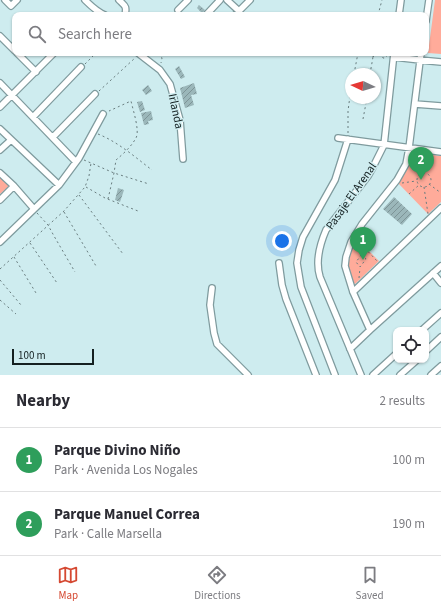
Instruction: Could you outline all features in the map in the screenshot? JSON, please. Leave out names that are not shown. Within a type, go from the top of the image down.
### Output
[{"type":"street","points":[[5,0],[11,6],[17,0]]},
{"type":"street","points":[[85,0],[99,12]]},
{"type":"street","points":[[119,0],[126,6],[126,12]]},
{"type":"street","points":[[178,10],[188,0]]},
{"type":"street","points":[[209,12],[220,0]]},
{"type":"street","points":[[227,0],[236,12]]},
{"type":"street","points":[[399,12],[401,0]]},
{"type":"street","points":[[427,12],[429,0]]},
{"type":"street","points":[[238,12],[247,1]]},
{"type":"street","points":[[0,36],[12,49]]},
{"type":"street","points":[[19,56],[36,72]]},
{"type":"street","points":[[0,107],[51,56]]},
{"type":"street","name":"Irlanda","points":[[142,56],[160,70],[170,84],[180,120],[183,159]]},
{"type":"street","name":"Pasaje El Arenal","points":[[361,375],[320,277],[317,265],[322,240],[326,230],[368,176],[384,145],[394,56]]},
{"type":"street","points":[[399,56],[441,62]]},
{"type":"street","points":[[370,330],[353,292],[345,266],[346,257],[351,242],[362,224],[397,180],[406,164],[421,56]]},
{"type":"street","points":[[33,117],[81,67]]},
{"type":"street","points":[[0,83],[78,160]]},
{"type":"street","points":[[53,137],[95,94]]},
{"type":"street","points":[[415,104],[441,106]]},
{"type":"street","points":[[0,242],[59,185],[78,160],[102,114]]},
{"type":"street","points":[[0,129],[59,185]]},
{"type":"street","points":[[338,138],[441,152]]},
{"type":"street","points":[[335,375],[301,287],[297,263],[303,237],[335,180],[348,139]]},
{"type":"street","points":[[0,150],[11,140]]},
{"type":"street","points":[[0,173],[14,186],[34,209]]},
{"type":"street","points":[[0,200],[14,186]]},
{"type":"street","points":[[353,292],[441,208]]},
{"type":"street","points":[[279,263],[282,285],[286,299],[316,375]]},
{"type":"street","points":[[350,349],[441,266]]},
{"type":"street","points":[[433,273],[441,283]]},
{"type":"street","points":[[212,288],[210,305],[217,344],[248,375]]},
{"type":"street","points":[[425,327],[441,312]]},
{"type":"street","points":[[429,348],[441,337]]},
{"type":"street","points":[[373,375],[393,357]]},
{"type":"street","points":[[400,375],[414,363]]},
{"type":"street","points":[[432,375],[441,366]]},
{"type":"path","points":[[379,12],[382,0]]},
{"type":"path","points":[[81,67],[93,56]]},
{"type":"path","points":[[95,94],[137,56]]},
{"type":"path","points":[[160,70],[162,58],[161,56]]},
{"type":"path","points":[[355,68],[358,56]]},
{"type":"path","points":[[371,68],[373,57]]},
{"type":"path","points":[[102,114],[131,101],[136,124],[136,138],[116,160],[108,199]]},
{"type":"path","points":[[348,139],[349,104]]},
{"type":"path","points":[[363,119],[365,104]]},
{"type":"path","points":[[93,132],[126,150],[152,170]]},
{"type":"path","points":[[409,148],[421,174]]},
{"type":"path","points":[[78,160],[149,184]]},
{"type":"path","points":[[0,269],[64,211],[85,187],[91,164]]},
{"type":"path","points":[[421,174],[425,173],[429,176],[429,184]]},
{"type":"path","points":[[417,180],[418,176],[421,174]]},
{"type":"path","points":[[399,183],[417,180]]},
{"type":"path","points":[[417,180],[420,185],[424,186],[429,184]]},
{"type":"path","points":[[429,184],[441,193]]},
{"type":"path","points":[[409,194],[420,185]]},
{"type":"path","points":[[424,186],[428,219]]},
{"type":"path","points":[[85,187],[108,199],[138,211]]},
{"type":"path","points":[[78,195],[122,254]]},
{"type":"path","points":[[34,209],[48,225],[76,272]]},
{"type":"path","points":[[64,211],[96,266]]},
{"type":"path","points":[[357,240],[377,261]]},
{"type":"path","points":[[29,243],[57,283]]},
{"type":"path","points":[[360,267],[356,262],[362,254],[362,245]]},
{"type":"path","points":[[359,278],[360,267],[366,259],[362,254]]},
{"type":"path","points":[[14,256],[36,293]]},
{"type":"path","points":[[0,280],[21,305]]},
{"type":"path","points":[[0,300],[16,314]]},
{"type":"shaded area","points":[[435,0],[441,0],[441,54],[429,53]]},
{"type":"shaded area","points":[[410,152],[441,156],[441,202],[428,214],[398,183],[406,168]]},
{"type":"shaded area","points":[[0,177],[9,186],[0,194]]},
{"type":"shaded area","points":[[357,239],[379,261],[355,284],[353,283],[349,271],[349,261]]},
{"type":"building","points":[[199,5],[205,10],[201,12],[197,8]]},
{"type":"building","points":[[179,66],[185,77],[181,79],[175,69]]},
{"type":"building","points":[[194,83],[197,94],[191,95],[194,105],[185,108],[180,88]]},
{"type":"building","points":[[148,85],[152,91],[146,95],[142,90]]},
{"type":"building","points":[[142,101],[145,110],[140,112],[137,102]]},
{"type":"building","points":[[151,111],[153,120],[148,121],[149,124],[144,125],[141,113]]},
{"type":"building","points":[[118,188],[124,190],[120,202],[115,200]]},
{"type":"building","points":[[394,197],[412,214],[402,225],[383,209]]},
{"type":"place","name":"Parque Manuel Correa","points":[[421,180]]},
{"type":"place","name":"Parque Divino Niño","points":[[363,260]]}]
